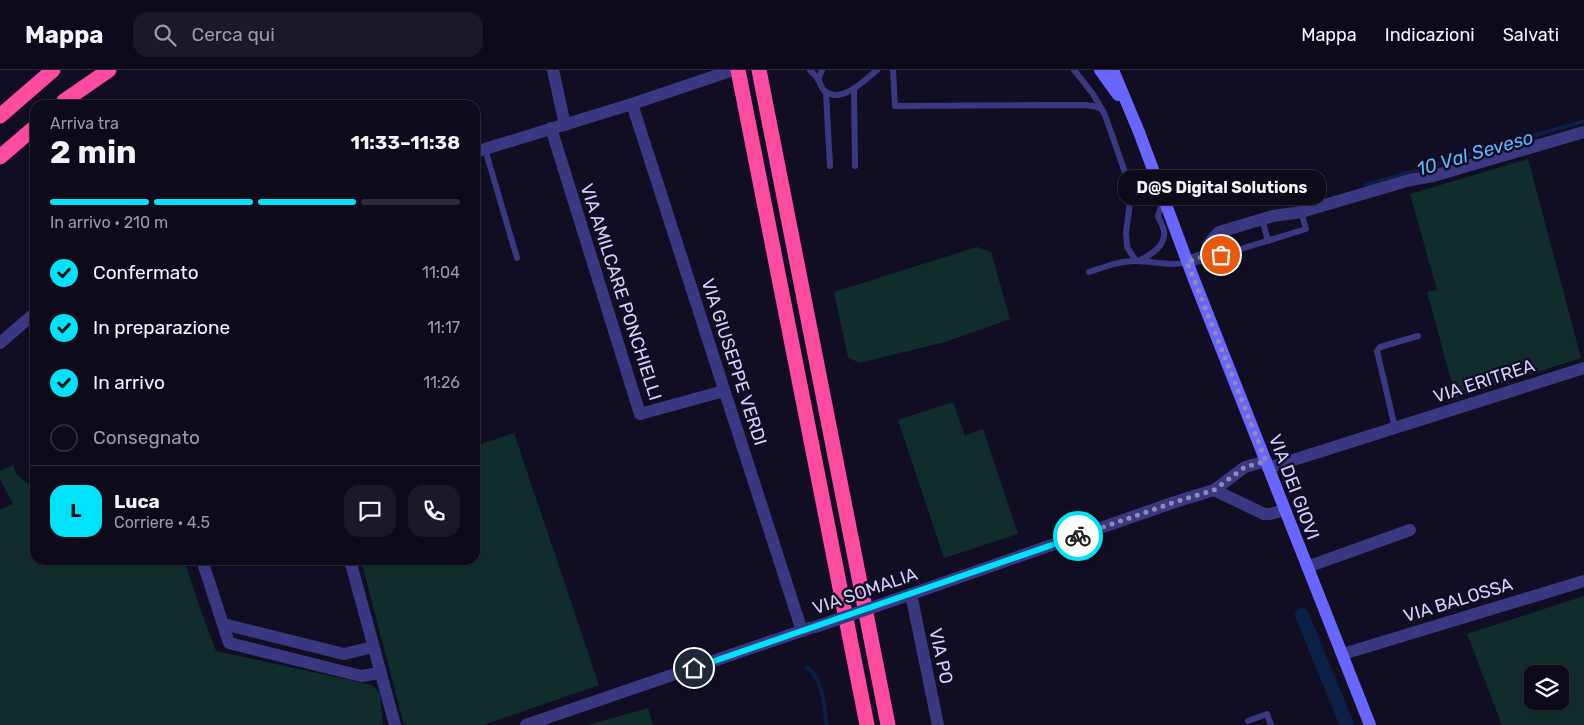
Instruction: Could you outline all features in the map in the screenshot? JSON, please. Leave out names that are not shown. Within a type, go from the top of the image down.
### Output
[{"type":"highway","points":[[0,116],[53,70]]},
{"type":"highway","points":[[65,100],[100,70]]},
{"type":"highway","points":[[66,100],[109,70]]},
{"type":"highway","points":[[738,70],[867,725]]},
{"type":"highway","points":[[759,70],[888,725]]},
{"type":"highway","points":[[0,157],[30,131]]},
{"type":"main road","name":"VIA DEI GIOVI","points":[[1100,70],[1122,102],[1139,132]]},
{"type":"main road","name":"VIA DEI GIOVI","points":[[1114,70],[1187,262],[1370,725]]},
{"type":"street","points":[[554,70],[564,124]]},
{"type":"street","points":[[480,150],[632,104],[733,70]]},
{"type":"street","name":"VIA GIUSEPPE VERDI","points":[[632,104],[802,631]]},
{"type":"street","name":"VIA AMILCARE PONCHIELLI","points":[[551,128],[640,414],[724,391]]},
{"type":"street","points":[[1187,262],[1208,255],[1208,246],[1219,232],[1262,219],[1301,212],[1410,180],[1433,176],[1584,132]]},
{"type":"street","points":[[0,342],[30,317]]},
{"type":"street","name":"VIA ERITREA","points":[[1267,465],[1395,428],[1584,368]]},
{"type":"street","name":"VIA SOMALIA","points":[[526,725],[1214,490],[1245,467],[1267,465]]},
{"type":"street","points":[[1214,490],[1264,514],[1284,510]]},
{"type":"street","points":[[1307,567],[1410,530]]},
{"type":"street","points":[[204,565],[229,643],[361,676],[380,673]]},
{"type":"street","points":[[351,565],[394,724]]},
{"type":"street","name":"VIA BALOSSA","points":[[1343,654],[1584,581]]},
{"type":"street","name":"VIA PO","points":[[911,594],[938,725]]},
{"type":"street","points":[[223,624],[344,654],[372,647]]},
{"type":"lane","points":[[810,70],[818,80],[821,88],[826,93],[833,95],[843,94],[854,88],[877,70]]},
{"type":"lane","points":[[818,80],[822,70]]},
{"type":"lane","points":[[894,70],[895,106],[1084,105],[1102,109]]},
{"type":"lane","points":[[1074,70],[1102,109],[1128,181],[1130,203],[1126,232],[1127,247],[1136,261]]},
{"type":"lane","points":[[854,88],[855,166]]},
{"type":"lane","points":[[826,93],[830,166]]},
{"type":"lane","points":[[480,150],[516,258]]},
{"type":"lane","points":[[1136,261],[1151,256],[1163,241],[1164,231],[1158,216],[1164,198]]},
{"type":"lane","points":[[1208,255],[1221,255],[1306,229],[1301,212]]},
{"type":"lane","points":[[1262,219],[1268,241]]},
{"type":"lane","points":[[1089,272],[1122,262],[1178,264],[1187,262]]},
{"type":"lane","points":[[1395,428],[1377,351],[1380,347],[1418,336]]},
{"type":"lane","points":[[1248,721],[1267,714],[1271,725]]},
{"type":"green space","points":[[1528,159],[1581,358],[1456,398],[1427,292],[1437,290],[1410,194]]},
{"type":"green space","points":[[977,247],[991,252],[1010,319],[945,342],[859,363],[848,357],[834,292]]},
{"type":"green space","points":[[953,402],[965,436],[983,429],[1018,534],[944,558],[898,420]]},
{"type":"green space","points":[[514,433],[599,685],[483,725],[404,725],[362,565],[480,565],[480,444]]},
{"type":"green space","points":[[13,465],[16,474],[30,486],[30,565],[186,565],[216,651],[372,685],[380,693],[383,725],[0,725],[0,510],[13,504],[0,479],[0,471]]},
{"type":"green space","points":[[1584,596],[1584,725],[1502,725],[1467,634]]},
{"type":"green space","points":[[648,708],[653,725],[588,725]]},
{"type":"waterway","name":"10 Val Seveso","points":[[1366,185],[1584,121]]},
{"type":"waterway","points":[[1302,615],[1347,725]]},
{"type":"waterway","points":[[806,667],[812,672],[820,685],[827,725]]},
{"type":"way so far","points":[[1078,536],[1214,490],[1245,467],[1266,461],[1187,262],[1208,255],[1221,255]]},
{"type":"place","name":"D@S Digital Solutions","points":[[1221,255]]},
{"type":"route","points":[[694,668],[1078,536]]}]
